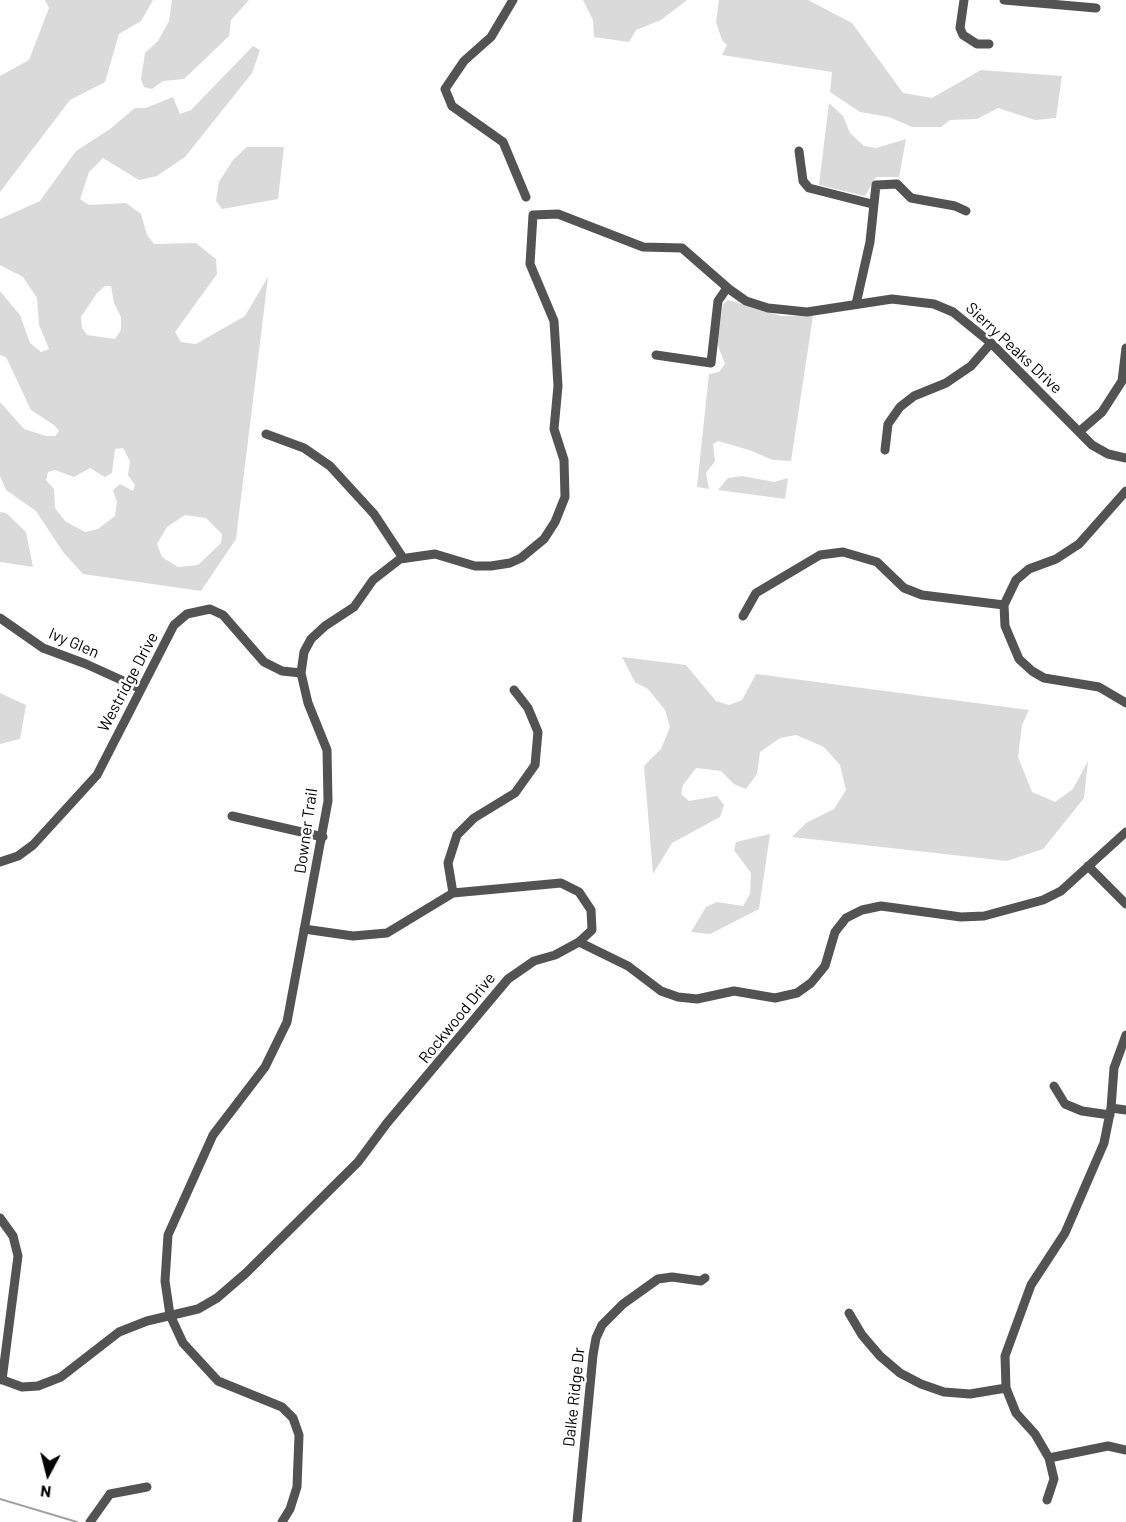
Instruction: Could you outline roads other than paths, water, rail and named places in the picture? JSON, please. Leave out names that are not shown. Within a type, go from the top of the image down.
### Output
[{"type":"street","points":[[513,0],[491,37],[464,61],[445,89],[452,106],[503,142],[526,197]]},
{"type":"street","points":[[964,0],[960,28],[963,35],[977,44],[989,44]]},
{"type":"street","points":[[1004,0],[1096,8]]},
{"type":"street","points":[[799,151],[803,180],[809,188],[872,204]]},
{"type":"street","points":[[856,304],[870,242],[872,204],[876,185],[885,182],[897,184],[911,198],[947,204],[966,212]]},
{"type":"street","name":"Sierry Peaks Drive","points":[[403,558],[435,554],[475,566],[510,563],[530,553],[544,539],[555,522],[564,497],[565,477],[564,460],[554,429],[558,386],[556,337],[549,307],[530,264],[533,215],[558,214],[643,247],[682,248],[727,288],[746,301],[768,308],[807,312],[892,299],[934,304],[969,322],[1092,445],[1108,454],[1126,458]]},
{"type":"street","points":[[656,355],[711,363],[718,301],[727,288]]},
{"type":"street","points":[[885,450],[888,424],[900,407],[914,396],[946,383],[971,366],[991,343]]},
{"type":"street","points":[[1080,431],[1102,412],[1122,381],[1126,348]]},
{"type":"street","points":[[266,434],[304,448],[330,465],[374,514],[403,558]]},
{"type":"street","points":[[1126,491],[1079,544],[1056,559],[1029,569],[1016,580],[1004,605],[1005,626],[1019,659],[1032,671],[1044,678],[1099,687],[1126,703]]},
{"type":"street","points":[[742,616],[756,593],[820,555],[843,552],[877,562],[904,588],[922,595],[1004,605]]},
{"type":"street","name":"Downer Trail","points":[[282,1522],[290,1509],[297,1486],[299,1435],[293,1418],[282,1407],[218,1381],[187,1348],[170,1315],[165,1281],[168,1235],[213,1135],[265,1067],[286,1022],[323,837],[328,801],[327,750],[308,703],[302,673],[304,652],[311,639],[325,626],[354,607],[374,580],[403,558]]},
{"type":"street","name":"Westridge Drive","points":[[0,862],[18,856],[33,845],[97,774],[174,625],[187,614],[210,609],[223,615],[264,662],[282,670],[302,673]]},
{"type":"street","name":"Ivy Glen","points":[[0,618],[43,648],[141,689]]},
{"type":"street","points":[[453,893],[448,863],[457,835],[474,818],[515,794],[535,765],[538,732],[528,708],[514,690]]},
{"type":"street","points":[[232,816],[323,837]]},
{"type":"street","points":[[304,929],[353,936],[387,933],[453,893],[561,883],[579,892],[591,910],[592,930],[579,942],[628,966],[661,991],[678,997],[697,999],[734,991],[775,998],[796,993],[811,983],[825,966],[835,932],[846,918],[862,910],[881,906],[961,917],[984,916],[1061,891],[1126,832]]},
{"type":"street","points":[[1088,866],[1126,904]]},
{"type":"street","name":"Rockwood Drive","points":[[1,1380],[22,1387],[38,1386],[61,1377],[119,1332],[198,1308],[217,1298],[246,1273],[358,1162],[387,1123],[508,979],[534,961],[555,955],[579,942]]},
{"type":"street","points":[[1047,1500],[1054,1479],[1049,1458],[1035,1434],[1016,1413],[1006,1388],[1005,1356],[1031,1285],[1065,1233],[1104,1143],[1110,1111],[1113,1068],[1126,1035]]},
{"type":"street","points":[[1054,1086],[1065,1104],[1082,1111],[1126,1110]]},
{"type":"street","points":[[0,1218],[13,1236],[18,1256],[1,1380]]},
{"type":"street","name":"Dalke Ridge Dr","points":[[577,1522],[593,1355],[596,1338],[602,1325],[623,1304],[658,1279],[672,1277],[701,1281],[705,1278]]},
{"type":"street","points":[[849,1313],[862,1335],[880,1356],[900,1372],[921,1384],[944,1392],[970,1394],[1006,1388]]},
{"type":"street","points":[[1049,1458],[1108,1446],[1126,1450]]},
{"type":"street","points":[[90,1522],[110,1494],[147,1487]]},
{"type":"waterway","points":[[0,1499],[77,1522]]}]
